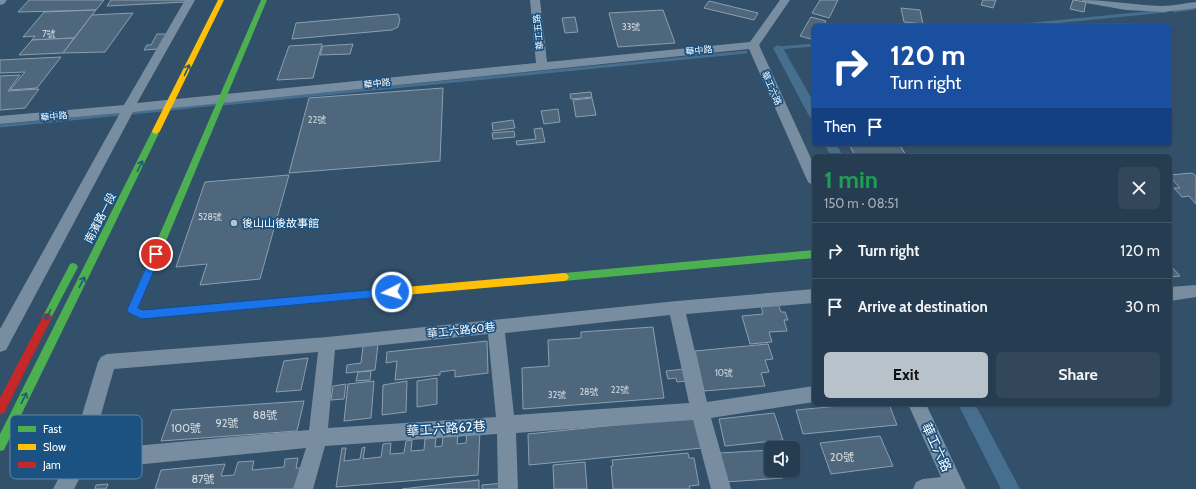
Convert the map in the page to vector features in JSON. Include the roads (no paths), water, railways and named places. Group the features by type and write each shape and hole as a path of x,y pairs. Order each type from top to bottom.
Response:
{"street":[{"path":"0,345 128,109 190,0"},
{"path":"200,21 211,0"},
{"name":"南濱路一段","path":"15,415 221,0"},
{"path":"264,0 223,100 132,310 142,315 812,254"},
{"name":"華工五路","path":"535,0 542,65"},
{"path":"753,45 785,0"},
{"path":"1086,0 1126,7 1164,9 1196,5"},
{"name":"華中路","path":"0,120 128,109 154,110 170,105 542,65 753,45"},
{"name":"華工六路","path":"753,45 812,176"},
{"path":"154,110 163,94"},
{"path":"0,409 76,261"},
{"path":"1172,294 1196,290"},
{"name":"華工六路60巷","path":"91,415 107,362 327,344 677,308 812,296"},
{"path":"677,308 700,411 721,489"},
{"path":"496,326 506,424 508,489"},
{"path":"304,489 318,438 327,344"},
{"name":"華工六路62巷","path":"142,455 318,438 700,411 812,394"},
{"name":"華工六路","path":"918,406 955,487"},
{"name":"南濱路一段","path":"0,446 10,426"},
{"path":"63,489 68,479"},
{"path":"923,489 955,487"}],"waterway":[{"path":"1174,11 1196,8"},
{"path":"1033,24 1166,11"},
{"path":"778,48 812,45"},
{"path":"778,48 812,110"},
{"path":"223,104 746,52"},
{"path":"171,109 216,104"},
{"path":"0,126 163,110"},
{"path":"831,146 836,154"},
{"path":"967,406 1011,489"}],"place":[{"name":"後山山後故事館","path":"234,223"}]}
